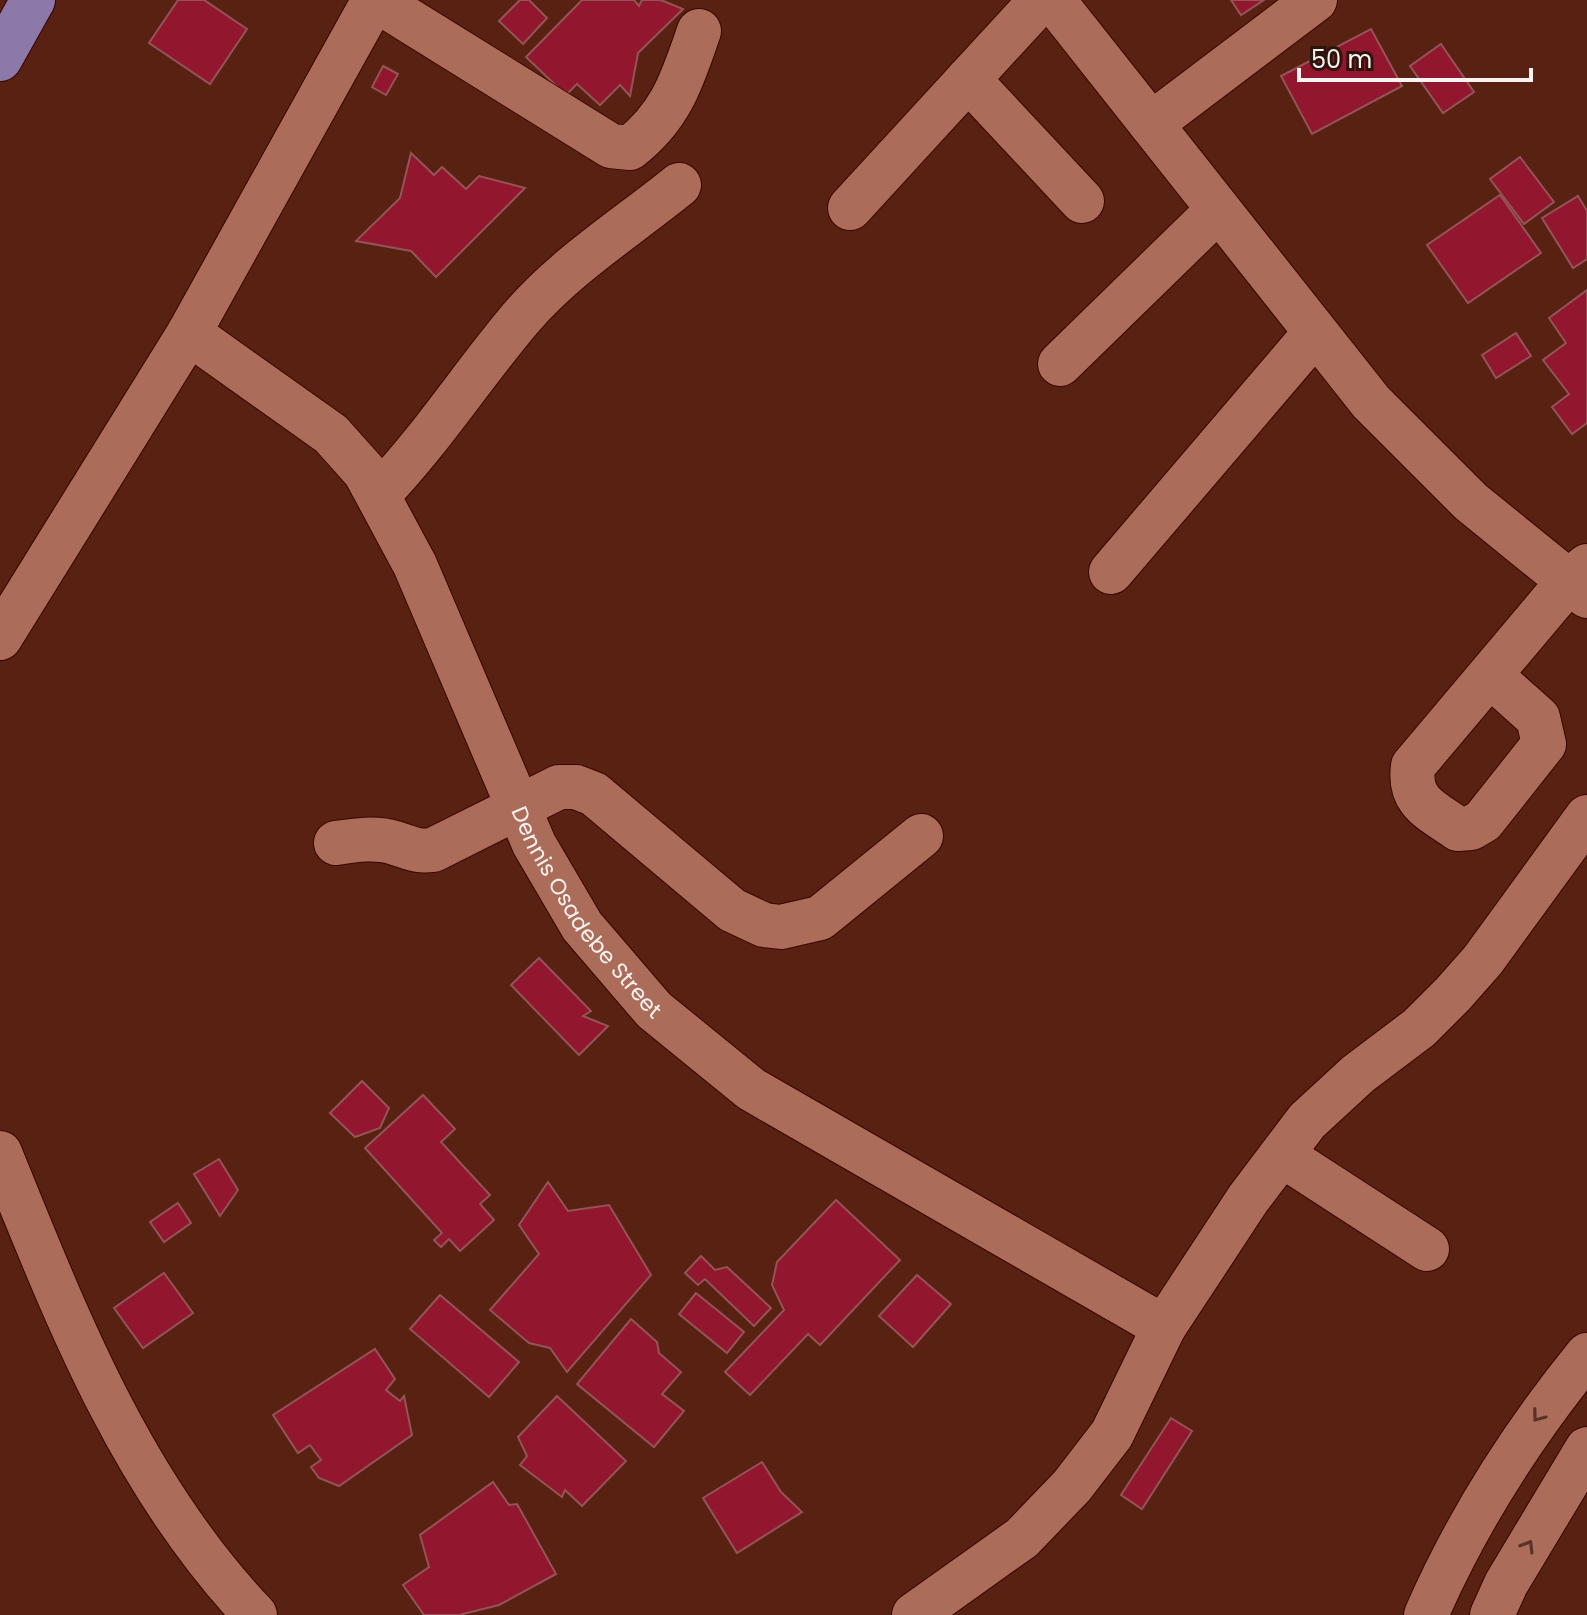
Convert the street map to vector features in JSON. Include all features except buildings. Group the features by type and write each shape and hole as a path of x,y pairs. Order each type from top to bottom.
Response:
{"main road":[{"path":"0,59 33,0"}],"street":[{"path":"0,638 189,333 375,0 611,146 630,148 650,132 676,98 699,31"},
{"path":"850,208 1041,0"},
{"path":"1053,0 1371,402 1471,502 1581,581 1490,675"},
{"path":"1151,124 1315,0"},
{"path":"968,79 1082,201"},
{"path":"378,495 417,454 520,318 547,291 679,185"},
{"path":"1060,364 1218,210"},
{"name":"Dennis Osadebe Street","path":"189,333 331,434 365,472 415,565 534,844 582,926 654,1010 739,1079 1164,1327"},
{"path":"1111,572 1315,333"},
{"path":"336,843 363,838 394,842 415,853 433,850 559,787 576,787 594,794 732,910 764,925 781,927 820,918 921,836"},
{"path":"914,1615 1022,1538 1072,1486 1112,1434 1164,1327 1307,1121 1358,1074 1419,1028 1453,994 1483,960 1587,817"},
{"path":"0,1153 67,1317 130,1448 216,1573 255,1615"},
{"path":"1282,1155 1427,1249"},
{"path":"1426,1615 1451,1557 1533,1421 1587,1355"},
{"path":"1492,1615 1506,1584 1587,1449"}]}
